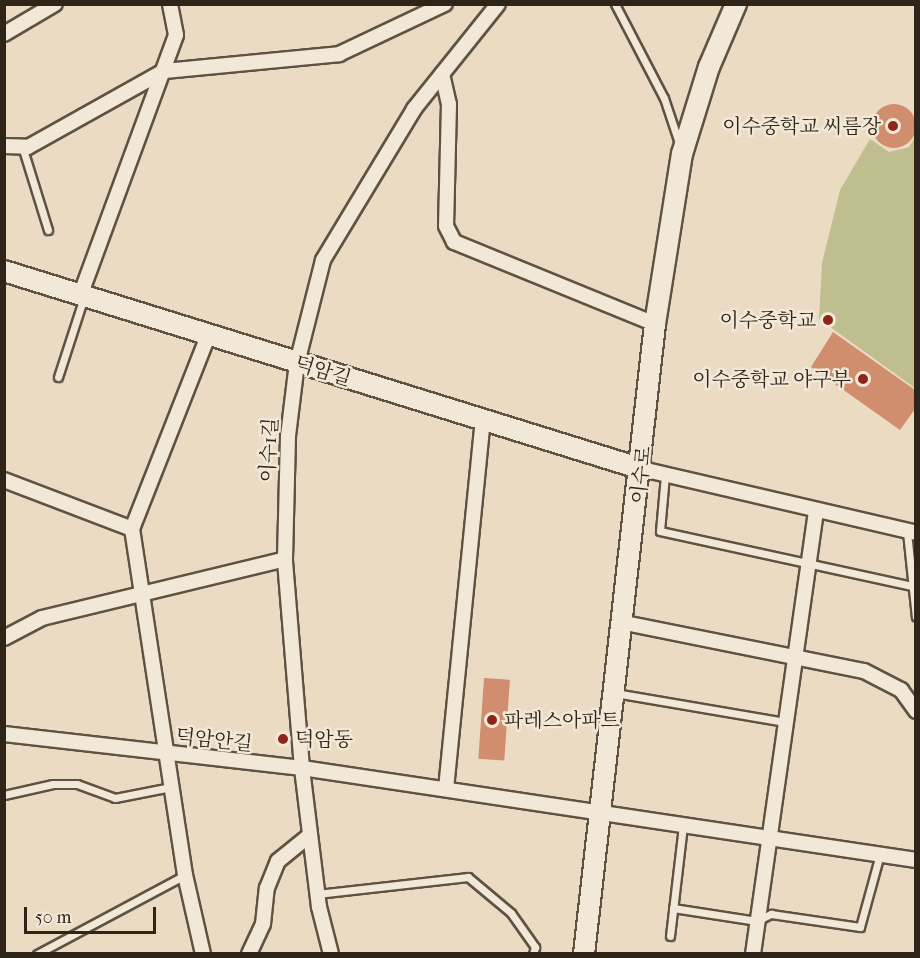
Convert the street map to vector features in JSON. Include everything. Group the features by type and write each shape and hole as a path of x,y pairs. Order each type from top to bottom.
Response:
{"main road":[{"name":"이수로","path":"584,954 597,812 625,623 656,324 682,154 709,67 736,4"},
{"name":"덕암길","path":"4,271 642,469"}],"street":[{"path":"4,34 55,4"},
{"path":"82,297 176,35 170,4"},
{"path":"4,146 22,146 62,130 164,71 339,54 445,4"},
{"name":"이수1길","path":"331,954 317,894 302,768 285,559 288,436 297,363 323,260 369,178 442,74 498,4"},
{"path":"442,74 449,104 446,226 454,242 656,324"},
{"path":"203,954 185,875 132,529 208,336"},
{"path":"446,789 483,420"},
{"path":"642,469 816,514 912,530"},
{"path":"4,480 132,529"},
{"path":"753,954 766,838 816,514"},
{"path":"4,638 42,618 140,592 285,559"},
{"path":"625,623 793,654 887,680 915,711"},
{"name":"덕암안길","path":"4,734 302,768 915,860"},
{"path":"249,954 263,924 267,888 279,861 310,835"}],"lane":[{"path":"615,4 664,98 682,154"},
{"path":"22,146 48,230"},
{"path":"58,377 82,297"},
{"path":"665,474 660,531 912,586"},
{"path":"912,530 912,586 915,616"},
{"path":"615,693 784,722"},
{"path":"4,795 53,784 77,784 116,798 171,787"},
{"path":"670,936 683,825"},
{"path":"673,908 757,921 771,914 860,927 880,854"},
{"path":"37,954 185,875"},
{"path":"317,894 468,877 511,913 535,946 533,954"}],"shaded area":[{"path":"915,138 916,388 819,319 822,263 840,190 870,139 889,152 909,147"}],"building":[{"name":"이수중학교 씨름장","path":"894,104 903,105 910,110 915,117 915,135 910,142 903,147 894,148 885,147 878,142 873,135 872,126 873,117 878,110 885,105"},
{"name":"이수중학교 야구부","path":"833,332 915,390 915,409 900,430 811,367"},
{"name":"파레스아파트","path":"484,678 510,680 504,761 478,759"}],"place":[{"name":"이수중학교 씨름장","path":"893,126"},
{"name":"이수중학교","path":"828,320"},
{"name":"이수중학교 야구부","path":"863,379"},
{"name":"파레스아파트","path":"492,720"},
{"name":"덕암동","path":"283,739"}]}
